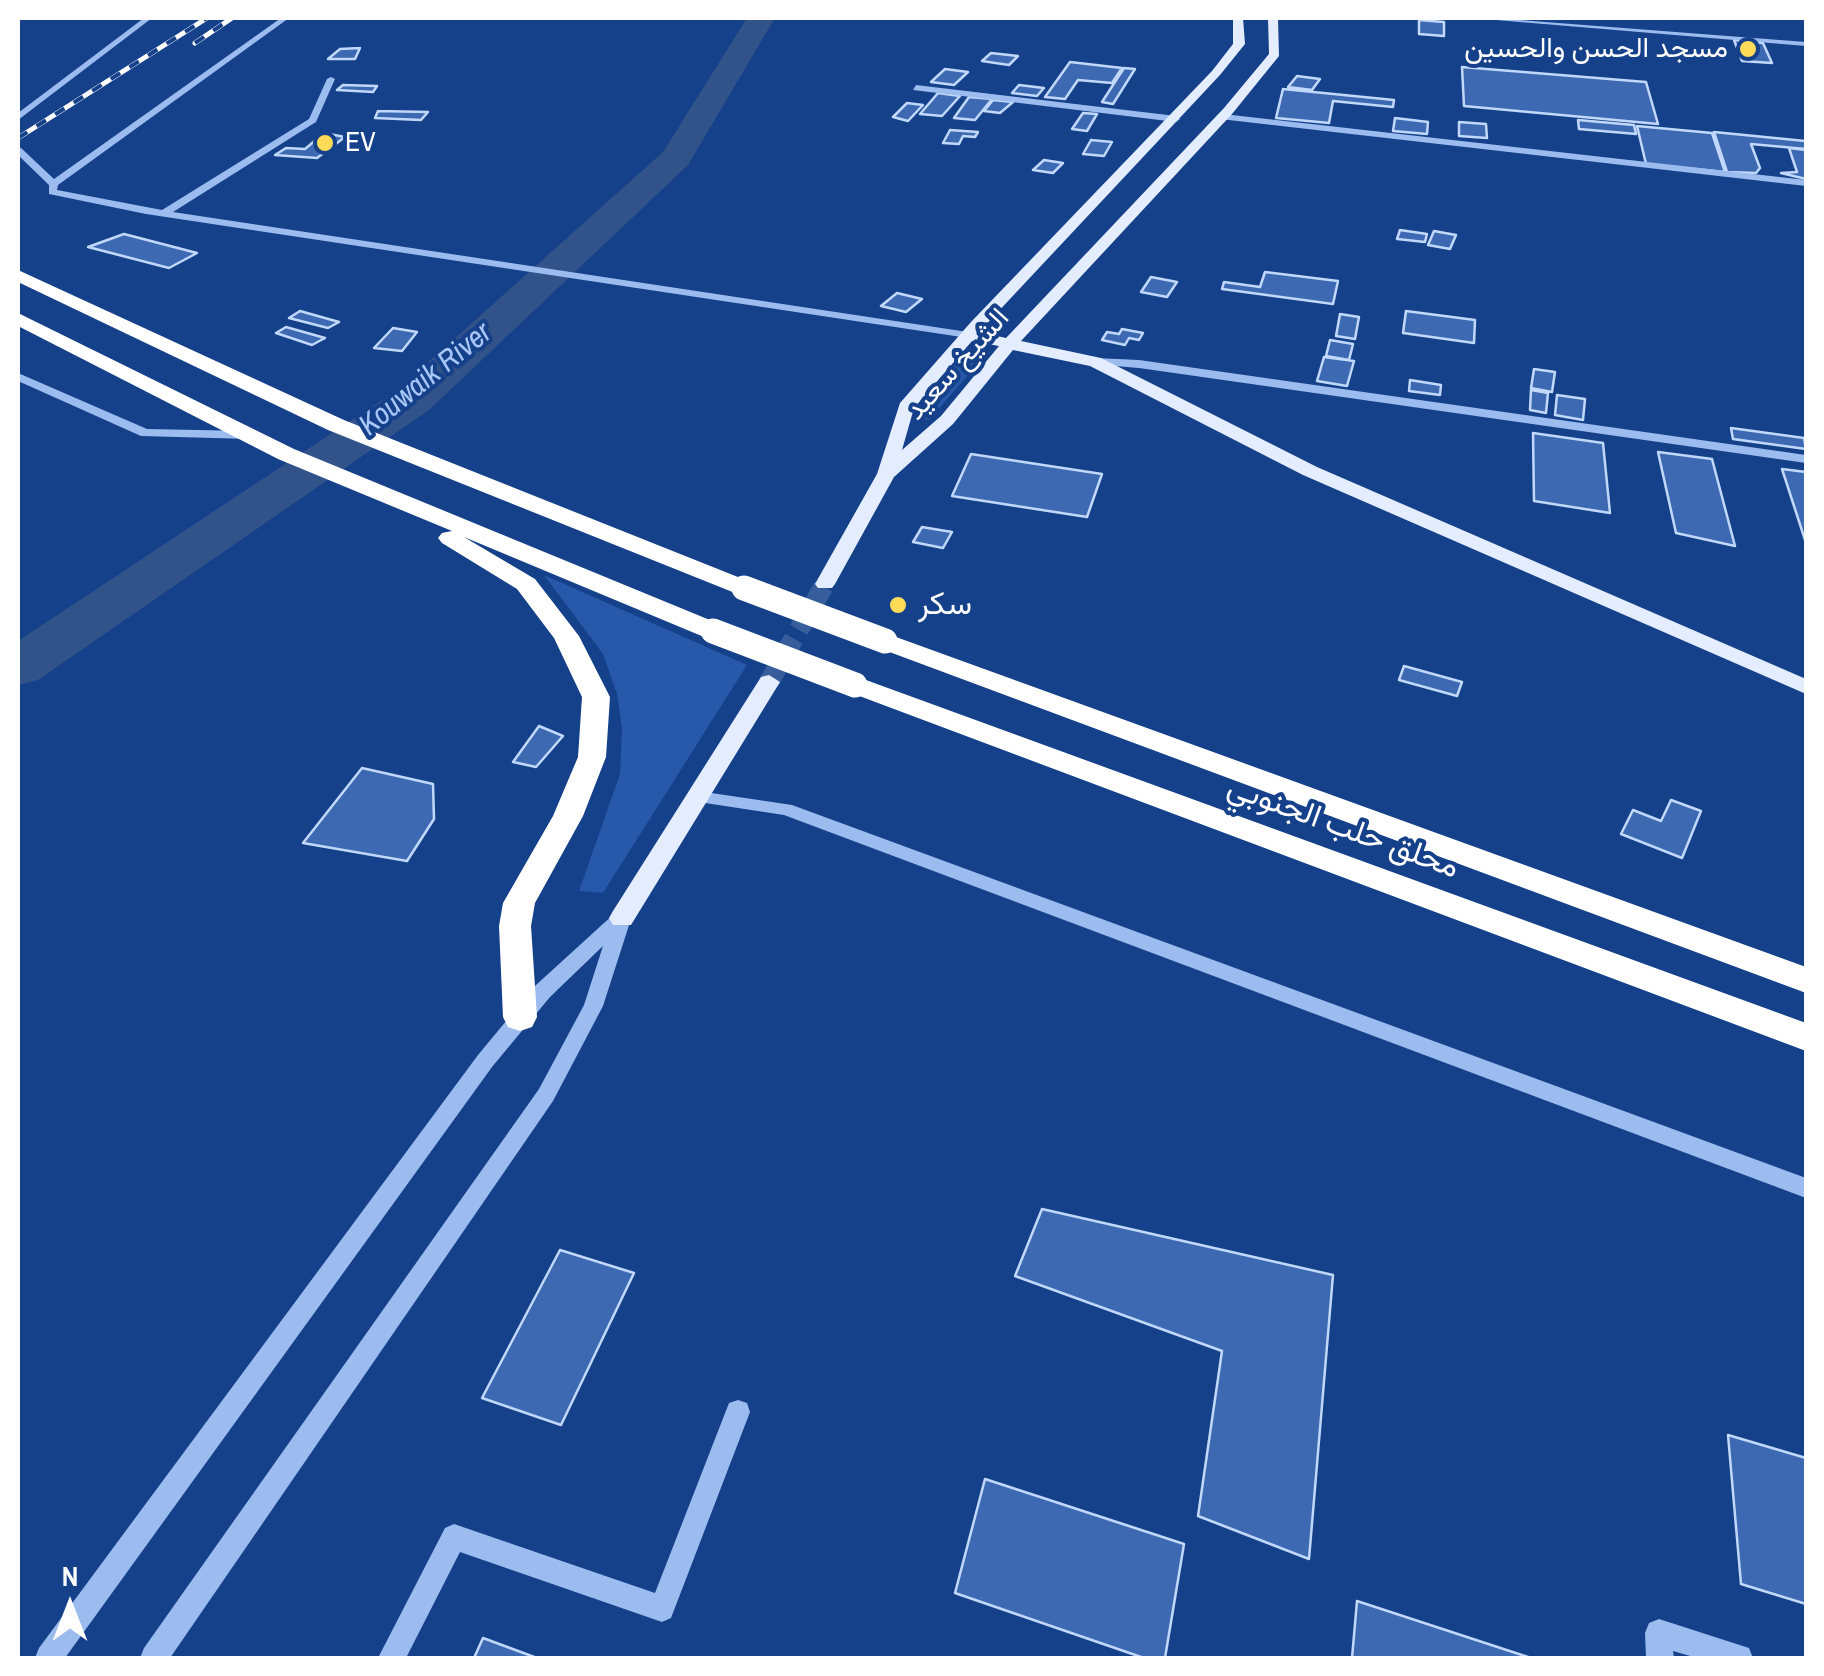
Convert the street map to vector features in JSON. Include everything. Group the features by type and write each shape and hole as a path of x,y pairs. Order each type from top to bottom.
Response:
{"highway":[{"name":"محلق حلب الجنوبي","path":"18,275 336,425 744,588 1806,980"},
{"path":"18,320 286,454 366,487 526,584 566,636 596,697 592,758 568,816 518,902 515,926 520,1018"},
{"name":"محلق حلب الجنوبي","path":"366,487 713,631 1806,1037"}],"main road":[{"name":"الشيخ سعيد","path":"886,474 906,407 968,336 1176,119 1239,44 1238,18"},
{"name":"الشيخ سعيد","path":"886,474 947,420 1011,342 1223,116 1275,54 1272,18"},
{"path":"968,336 1095,362 1310,471 1806,686"},
{"path":"824,584 886,474"},
{"path":"622,918 770,682"}],"street":[{"path":"18,117 148,18"},
{"path":"286,18 54,184 52,192 163,214 968,336"},
{"path":"1496,18 1806,44"},
{"path":"1716,18 1721,35"},
{"path":"163,214 313,120 331,80"},
{"path":"916,88 1176,119"},
{"path":"1223,116 1806,184"},
{"path":"18,150 54,184"},
{"path":"1095,362 1139,364 1806,459"},
{"path":"18,377 145,433 249,435"},
{"path":"698,798 786,809 1806,1188"},
{"path":"49,1658 520,1018 567,967 622,918"},
{"path":"154,1658 546,1095 594,1006 622,918"},
{"path":"392,1658 454,1537 662,1610 738,1412"},
{"path":"1660,1658 1659,1632 1739,1658"}],"shaded area":[{"path":"967,351 988,352 929,420 915,418 926,398"},
{"path":"544,575 747,665 603,893 579,891 620,774 622,728 617,694 603,654"}],"building":[{"path":"1419,20 1444,22 1444,36 1419,34"},
{"path":"1734,40 1763,43 1772,63 1742,61"},
{"path":"360,48 355,59 328,59 340,49"},
{"path":"991,53 1018,56 1009,65 982,61"},
{"path":"1070,62 1122,68 1112,83 1078,80 1065,99 1045,97"},
{"path":"1462,67 1646,82 1658,124 1464,106"},
{"path":"1124,68 1135,69 1113,104 1102,102"},
{"path":"945,69 968,72 954,85 931,82"},
{"path":"1297,76 1320,79 1312,90 1288,87"},
{"name":"EV","path":"343,85 377,86 373,92 337,90"},
{"path":"1019,85 1044,88 1037,96 1012,93"},
{"path":"1283,89 1394,100 1393,107 1333,101 1329,123 1276,118"},
{"path":"938,93 960,96 942,116 920,114"},
{"path":"969,97 992,99 975,120 954,118"},
{"path":"993,100 1013,102 1000,113 984,111"},
{"path":"907,103 923,105 908,121 893,117"},
{"name":"EV","path":"378,111 428,112 421,120 375,118"},
{"path":"1083,113 1097,114 1087,131 1072,129"},
{"path":"1395,118 1428,122 1427,134 1393,131"},
{"path":"1578,120 1634,125 1636,134 1579,129"},
{"path":"1459,122 1486,124 1487,138 1459,136"},
{"path":"1637,126 1712,133 1725,172 1646,164"},
{"path":"950,130 978,132 975,137 963,136 959,144 943,143"},
{"path":"1714,132 1805,141 1806,149 1751,144 1760,168 1756,173 1727,172"},
{"name":"EV","path":"324,133 345,137 317,158 275,155 286,148 305,149"},
{"path":"1091,140 1112,142 1104,156 1083,154"},
{"path":"1789,148 1806,150 1806,179 1781,173 1797,172"},
{"path":"1044,160 1063,163 1053,173 1033,170"},
{"path":"1400,230 1427,234 1425,242 1397,239"},
{"path":"1434,231 1456,235 1450,249 1428,245"},
{"path":"124,234 197,253 169,268 88,247"},
{"path":"1265,272 1338,281 1333,304 1222,289 1224,282 1260,287"},
{"path":"1151,277 1177,282 1167,297 1141,292"},
{"path":"897,293 922,299 906,312 881,306"},
{"path":"300,311 339,322 328,328 289,318"},
{"path":"1406,311 1475,320 1474,343 1403,333"},
{"path":"1340,314 1359,317 1355,339 1336,336"},
{"path":"286,327 325,338 312,345 276,333"},
{"path":"393,328 417,332 402,351 374,348"},
{"path":"1122,329 1143,333 1139,340 1129,338 1125,345 1102,340 1107,332 1119,334"},
{"path":"1330,340 1353,344 1349,360 1326,356"},
{"path":"1324,357 1354,361 1347,386 1317,381"},
{"path":"1534,369 1555,372 1552,392 1531,388"},
{"path":"1410,380 1441,385 1440,395 1409,391"},
{"path":"1531,390 1548,393 1546,413 1530,410"},
{"path":"1557,395 1585,399 1583,420 1555,415"},
{"path":"1731,428 1804,438 1806,449 1733,439"},
{"path":"1533,433 1603,443 1610,513 1534,501"},
{"path":"1658,452 1712,459 1735,546 1676,533"},
{"path":"971,454 1102,474 1087,517 952,496"},
{"path":"1782,469 1806,472 1806,543"},
{"path":"922,527 952,532 943,548 913,542"},
{"path":"1404,666 1462,682 1457,696 1399,680"},
{"path":"539,726 563,736 536,767 513,762"},
{"path":"362,768 433,784 434,819 407,861 303,843"},
{"path":"1671,800 1701,811 1682,858 1621,834 1633,810 1661,821"},
{"path":"1042,1209 1333,1275 1309,1559 1198,1516 1222,1351 1015,1276"},
{"path":"560,1250 634,1273 561,1425 482,1398"},
{"path":"1728,1435 1806,1458 1806,1604 1741,1584"},
{"path":"985,1479 1184,1544 1165,1658 1144,1658 955,1593"},
{"path":"1357,1601 1531,1658 1352,1658"},
{"path":"483,1638 537,1658 474,1658"}],"waterway":[{"name":"Kouwaik River","path":"18,667 413,400 676,158 761,18"}],"tunnel":[{"path":"769,682 825,584"}],"railway":[{"path":"18,138 207,18"},
{"path":"195,43 232,18"}],"place":[{"name":"مسجد الحسن والحسين","path":"1748,49"},
{"name":"EV","path":"325,143"},
{"name":"سكر","path":"898,605"}]}
